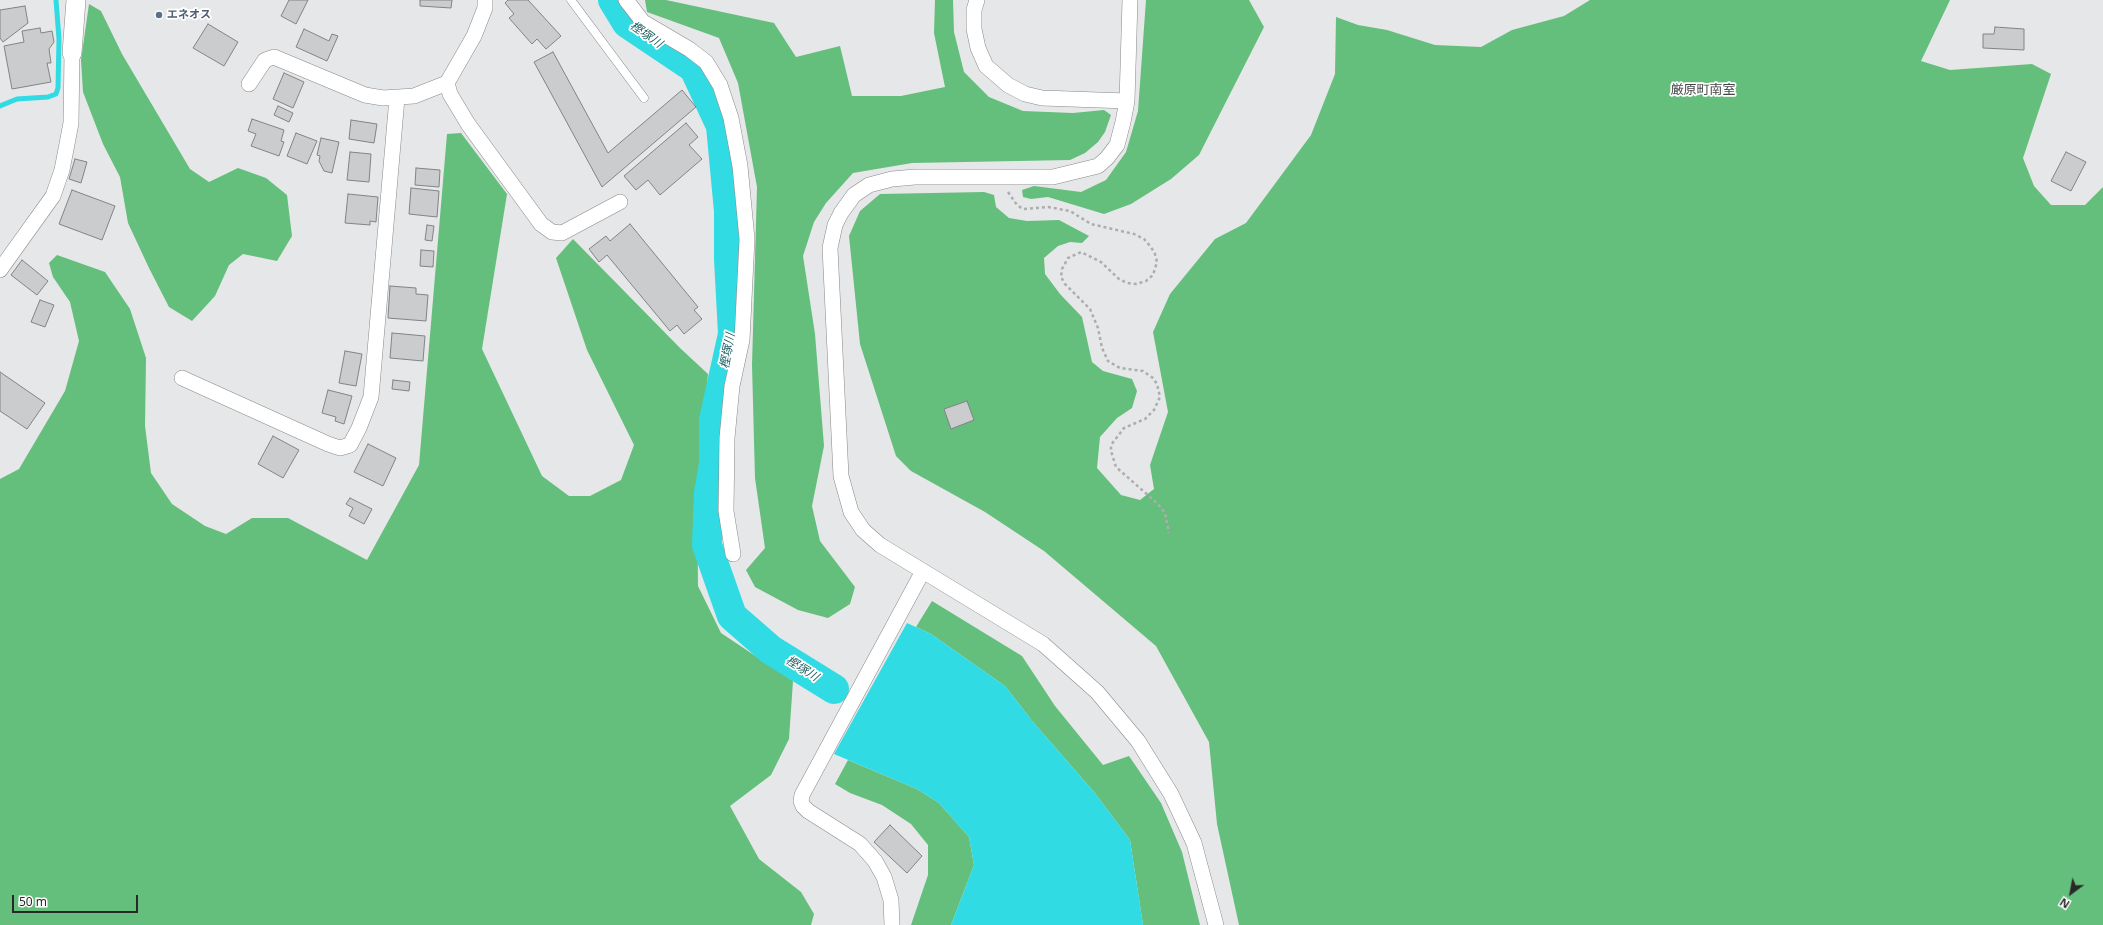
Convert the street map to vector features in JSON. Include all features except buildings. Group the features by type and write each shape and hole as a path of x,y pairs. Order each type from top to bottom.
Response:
{"street":[{"path":"0,270 53,196 62,170 71,123 72,53 76,0"},
{"path":"249,84 265,60 274,57 365,95 397,98 428,92 447,83 474,36 485,8 485,0"},
{"path":"626,0 643,22 689,49 706,62 720,85 731,118 739,159 747,239 742,340 732,386 727,438 726,511 733,554"},
{"path":"977,0 974,10 974,29 978,48 986,66 1008,85 1025,94 1042,98 1127,101"},
{"path":"1130,0 1127,101 1117,145 1107,158 1098,166 1053,176 915,177 892,179 869,185 854,196 840,213 835,225 830,248 841,476 852,512 863,530 880,545 1043,644 1097,692 1120,719 1138,741 1170,794 1194,843 1216,925"},
{"path":"447,83 450,94 468,124 546,229 552,232 562,233 620,202"},
{"path":"182,378 328,444 340,448 350,445 359,428 371,397 397,98"},
{"path":"892,925 891,900 884,877 875,861 860,844 808,811 803,806 801,800 802,795 923,572"}],"lane":[{"path":"571,0 644,98"}],"path":[{"path":"1002,177 1010,198 1017,205 1023,208 1048,207 1070,211 1091,224 1134,234 1144,239 1155,254 1156,269 1146,281 1141,283 1127,283 1118,278 1101,262 1081,252 1068,258 1062,269 1062,277 1065,284 1090,309 1098,328 1102,348 1108,361 1120,368 1143,371 1153,378 1157,384 1160,397 1154,410 1145,419 1124,428 1112,444 1111,451 1116,467 1158,504 1165,513 1169,533"}],"green space":[{"path":"645,0 666,0 774,23 796,57 840,46 852,96 901,96 945,87 934,33 935,0 953,0 954,32 964,72 989,97 1023,111 1073,113 1104,110 1111,115 1105,132 1098,142 1085,153 1070,160 912,163 853,173 826,203 814,222 803,256 815,334 824,446 812,506 820,541 855,587 850,604 828,618 798,610 755,587 746,570 765,548 755,478 752,365 757,187 738,83 719,38 647,12"},
{"path":"1146,0 1249,0 1264,27 1199,155 1171,179 1131,204 1104,214 1048,197 1031,199 1023,197 1022,190 1034,186 1081,192 1106,180 1126,152 1138,111"},
{"path":"1590,0 1950,0 1921,61 1950,70 2032,64 2051,74 2023,158 2034,186 2051,205 2085,205 2103,187 2103,925 1239,925 1217,824 1209,742 1156,646 1044,551 985,512 911,471 896,456 860,344 849,236 860,211 880,194 984,192 994,195 996,207 1009,218 1027,221 1059,220 1089,236 1082,243 1070,242 1058,246 1044,258 1045,274 1060,294 1082,317 1092,362 1103,371 1132,379 1137,391 1132,408 1117,418 1100,437 1097,468 1121,495 1140,500 1154,489 1150,465 1168,412 1153,332 1170,294 1215,239 1246,223 1311,135 1335,74 1336,17 1358,25 1387,30 1435,45 1481,47 1512,30 1564,16"},
{"path":"89,4 101,11 122,54 190,169 209,182 238,168 266,178 287,195 292,236 277,261 243,254 229,265 215,296 192,321 169,307 149,268 128,223 120,177 103,144 83,92 81,60"},
{"path":"461,133 507,194 482,349 542,476 569,496 590,496 621,480 634,445 587,350 556,258 573,239 680,348 708,374 697,484 698,586 721,633 793,681 789,739 771,775 730,806 759,859 801,892 814,914 811,925 0,925 0,479 19,469 65,391 79,341 70,302 53,277 49,263 57,255 105,272 130,309 146,358 145,426 151,473 172,504 205,526 226,534 252,518 288,518 367,560 419,465 447,134"},
{"path":"932,601 1022,656 1055,706 1103,765 1129,756 1161,803 1182,852 1200,925 1143,925 1130,840 1094,792 1033,722 1005,686 931,634 916,627"},
{"path":"848,760 917,789 939,803 969,837 974,865 951,925 911,925 928,875 928,845 911,824 882,805 850,793 835,784"}],"water":[{"path":"907,623 931,634 1005,686 1033,722 1094,792 1130,840 1143,925 951,925 974,865 969,837 939,803 917,789 834,754"}],"waterway":[{"path":"0,106 17,99 48,97 56,94 58,88 59,39 56,0"},
{"name":"樫塚川","path":"613,0 627,23 694,68 721,126 729,211 729,259 733,334 714,420 714,465 709,493 707,545 732,616 771,650 834,689"}],"place":[{"name":"エネオス","path":"159,15"}],"district":[{"name":"厳原町南室","path":"1703,90"}]}
